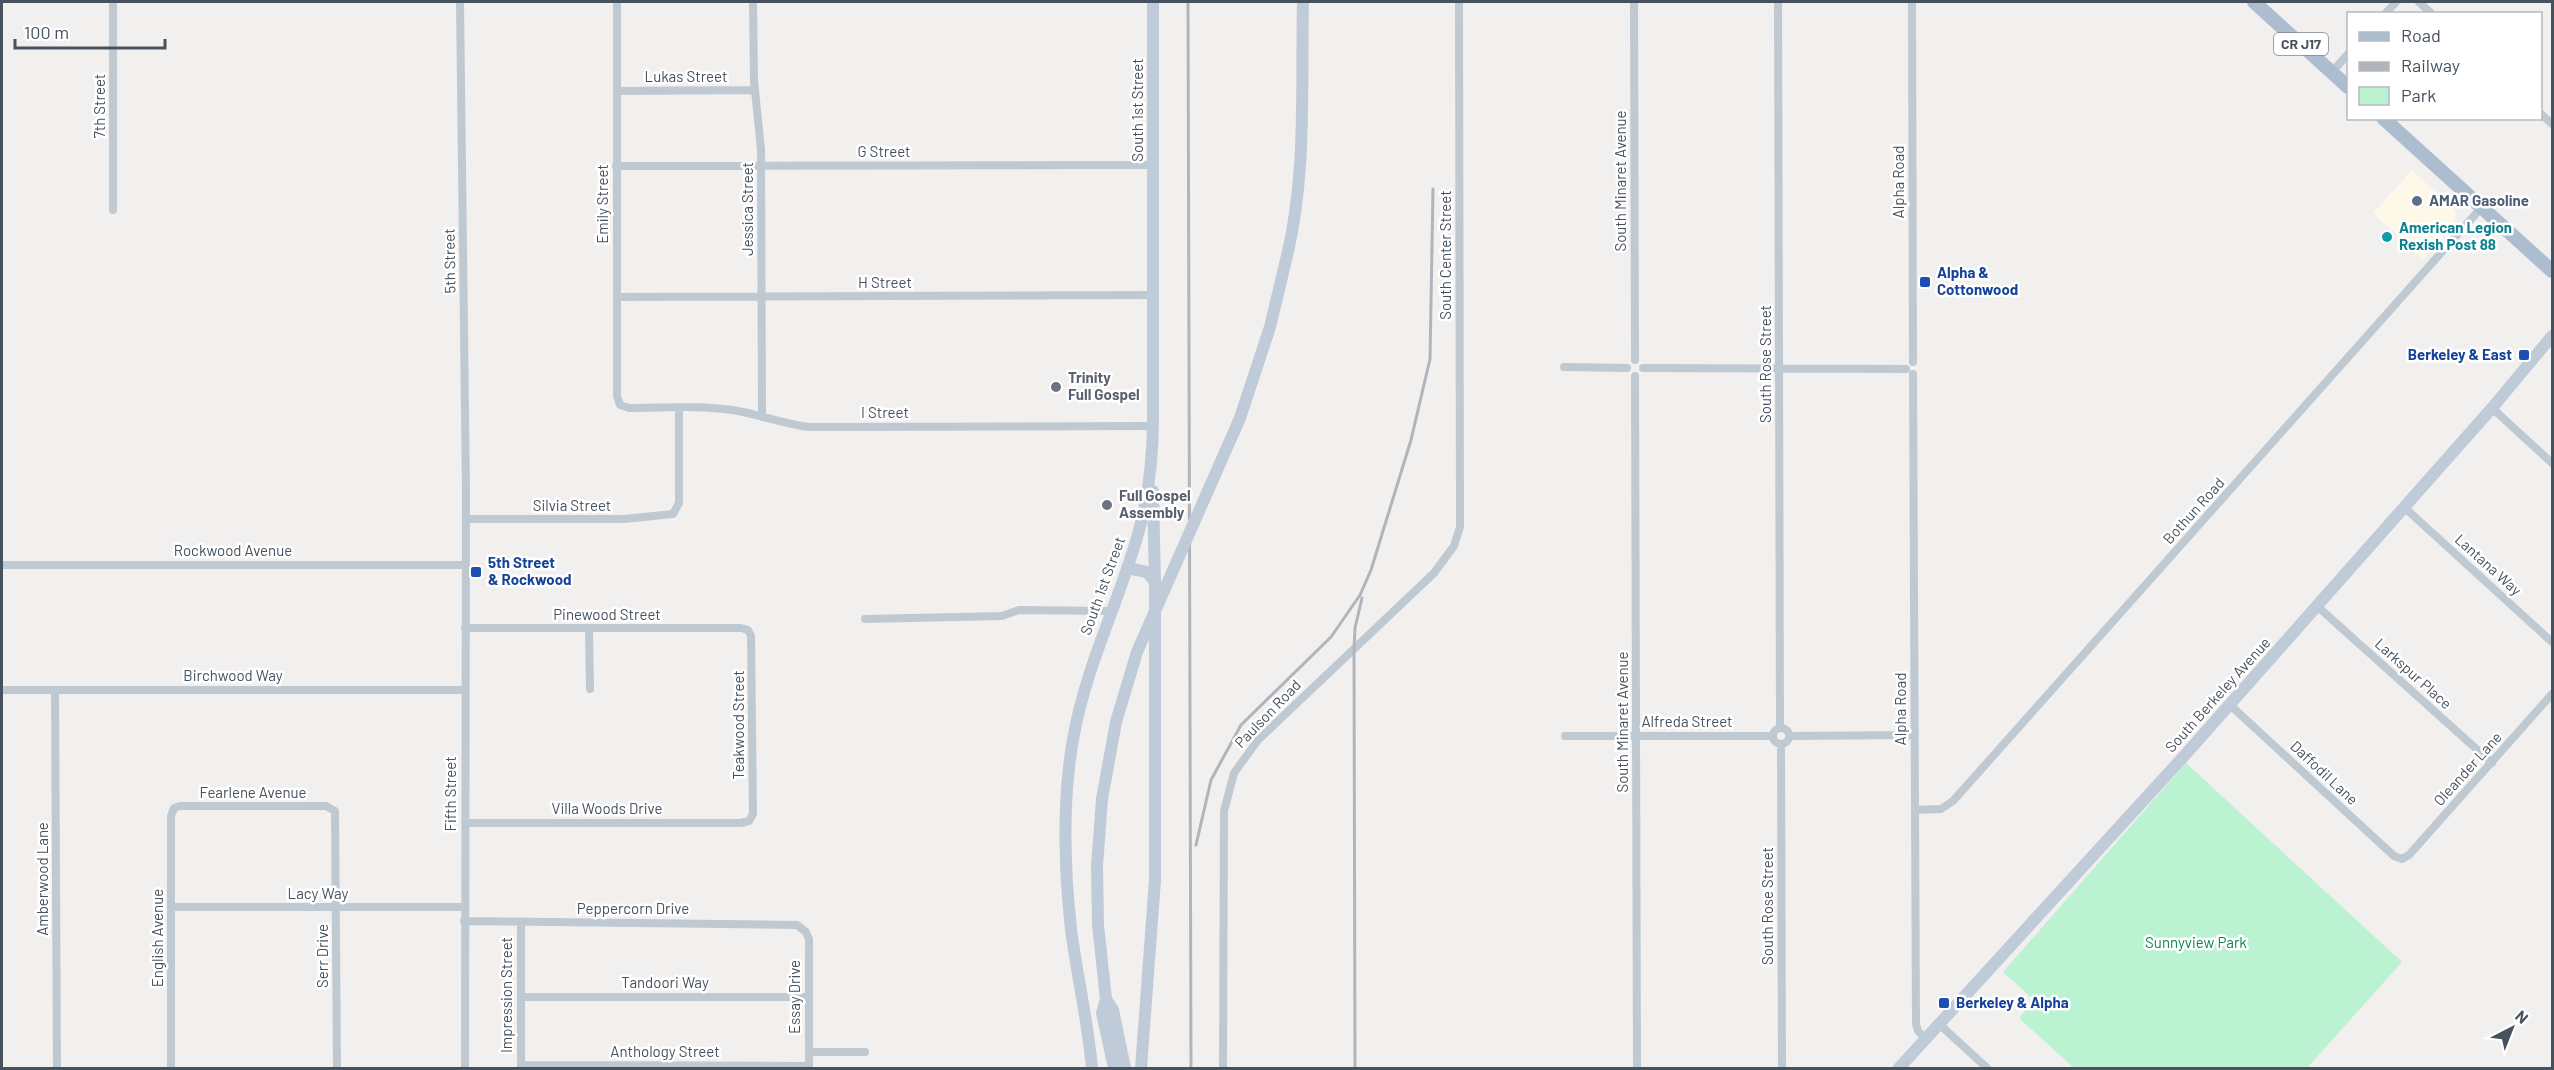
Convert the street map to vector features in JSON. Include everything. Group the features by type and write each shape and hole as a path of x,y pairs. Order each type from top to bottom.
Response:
{"main road":[{"name":"CR J17","path":"2254,2 2347,85"},
{"path":"2385,120 2553,271"}],"street":[{"name":"7th Street","path":"113,2 113,210"},
{"name":"5th Street","path":"460,2 466,519"},
{"name":"Emily Street","path":"617,2 617,396 621,405"},
{"name":"Jessica Street","path":"753,2 755,90 762,166 762,417"},
{"name":"South 1st Street","path":"1092,1068 1071,928 1066,810 1070,758 1081,702 1142,520 1152,459 1154,2"},
{"path":"1114,1068 1102,1013 1106,999 1097,896 1102,799 1116,722 1137,652 1240,418 1270,327 1286,260 1295,208 1301,148 1303,2"},
{"name":"South Center Street","path":"1459,2 1461,508"},
{"name":"South Minaret Avenue","path":"1634,2 1635,360"},
{"name":"South Rose Street","path":"1778,2 1780,727"},
{"name":"Alpha Road","path":"1912,2 1911,368 1916,1024 1918,1031 1926,1039"},
{"path":"2332,72 2347,56"},
{"name":"Lukas Street","path":"617,91 755,90"},
{"name":"G Street","path":"616,166 1153,165"},
{"name":"Bothun Road","path":"1915,810 1941,809 1951,803 2481,208"},
{"name":"H Street","path":"617,297 1154,295"},
{"name":"South Berkeley Avenue","path":"1899,1068 2230,705 2405,508 2553,336"},
{"path":"1627,368 1630,362 1635,360 1641,363 1643,368"},
{"path":"1564,368 1627,368"},
{"path":"1627,368 1635,376 1643,368"},
{"path":"1643,368 1911,368"},
{"name":"South Minaret Avenue","path":"1635,376 1637,1068"},
{"name":"I Street","path":"621,405 629,408 721,408 782,424 809,427 1153,426"},
{"name":"Silvia Street","path":"466,519 624,519 669,515 676,511 679,503 679,408"},
{"path":"2492,408 2553,463"},
{"path":"1141,1068 1155,880 1155,582 1152,459"},
{"name":"Paulson Road","path":"1223,1068 1224,812 1234,773 1258,740 1442,564 1457,537 1461,508"},
{"name":"Lantana Way","path":"2405,508 2553,642"},
{"name":"Fifth Street","path":"465,1068 466,519"},
{"name":"Rockwood Avenue","path":"2,565 465,565"},
{"path":"1127,568 1147,572 1155,582"},
{"name":"Larkspur Place","path":"2317,606 2492,763"},
{"path":"866,619 1002,616 1019,610 1110,611"},
{"name":"Pinewood Street","path":"465,628 741,628 748,630"},
{"path":"590,628 590,689"},
{"name":"Teakwood Street","path":"748,630 752,636 753,814 749,821"},
{"name":"Birchwood Way","path":"2,690 465,690"},
{"name":"Amberwood Lane","path":"55,690 57,1068"},
{"name":"Oleander Lane","path":"2402,859 2409,855 2553,694"},
{"name":"Daffodil Lane","path":"2230,705 2394,856 2402,859"},
{"path":"1780,727 1788,731 1789,736 1787,741 1780,744 1774,741 1772,736 1774,731 1780,727"},
{"path":"1789,736 1915,735"},
{"name":"Alfreda Street","path":"1564,736 1772,736"},
{"name":"South Rose Street","path":"1780,744 1782,1068"},
{"name":"Fearlene Avenue","path":"174,808 326,806 333,809"},
{"name":"English Avenue","path":"171,1068 171,816 174,808"},
{"name":"Serr Drive","path":"333,809 336,815 337,1068"},
{"name":"Villa Woods Drive","path":"465,823 730,823 749,821"},
{"name":"Lacy Way","path":"171,907 464,907"},
{"name":"Peppercorn Drive","path":"464,921 792,924 802,927"},
{"name":"Impression Street","path":"520,922 521,1067"},
{"name":"Essay Drive","path":"802,927 808,939 809,1067"},
{"name":"Tandoori Way","path":"521,997 809,997"},
{"path":"1106,999 1113,1010 1125,1068"},
{"path":"1939,1024 1987,1068"},
{"path":"809,1052 865,1052"},
{"name":"Anthology Street","path":"521,1067 809,1067"}],"shaded area":[{"path":"2412,170 2457,214 2454,224 2423,259 2373,213"}],"green space":[{"name":"Sunnyview Park","path":"2186,763 2402,962 2307,1068 2074,1068 2019,1018 2034,1000 2003,972"}],"railway":[{"path":"1188,2 1191,1068"},
{"path":"1196,845 1211,780 1241,725 1331,637 1360,595 1371,570 1411,440 1430,359 1433,189"},
{"path":"1355,1068 1354,649 1355,628 1362,598"}],"place":[{"name":"AMAR Gasoline","path":"2417,201"},
{"name":"American Legion Rexish Post 88","path":"2387,237"},
{"name":"Alpha & Cottonwood","path":"1925,282"},
{"name":"Berkeley & East","path":"2524,355"},
{"name":"Trinity Full Gospel","path":"1056,387"},
{"name":"Full Gospel Assembly","path":"1107,505"},
{"name":"5th Street & Rockwood","path":"476,572"},
{"name":"Berkeley & Alpha","path":"1944,1003"}]}
